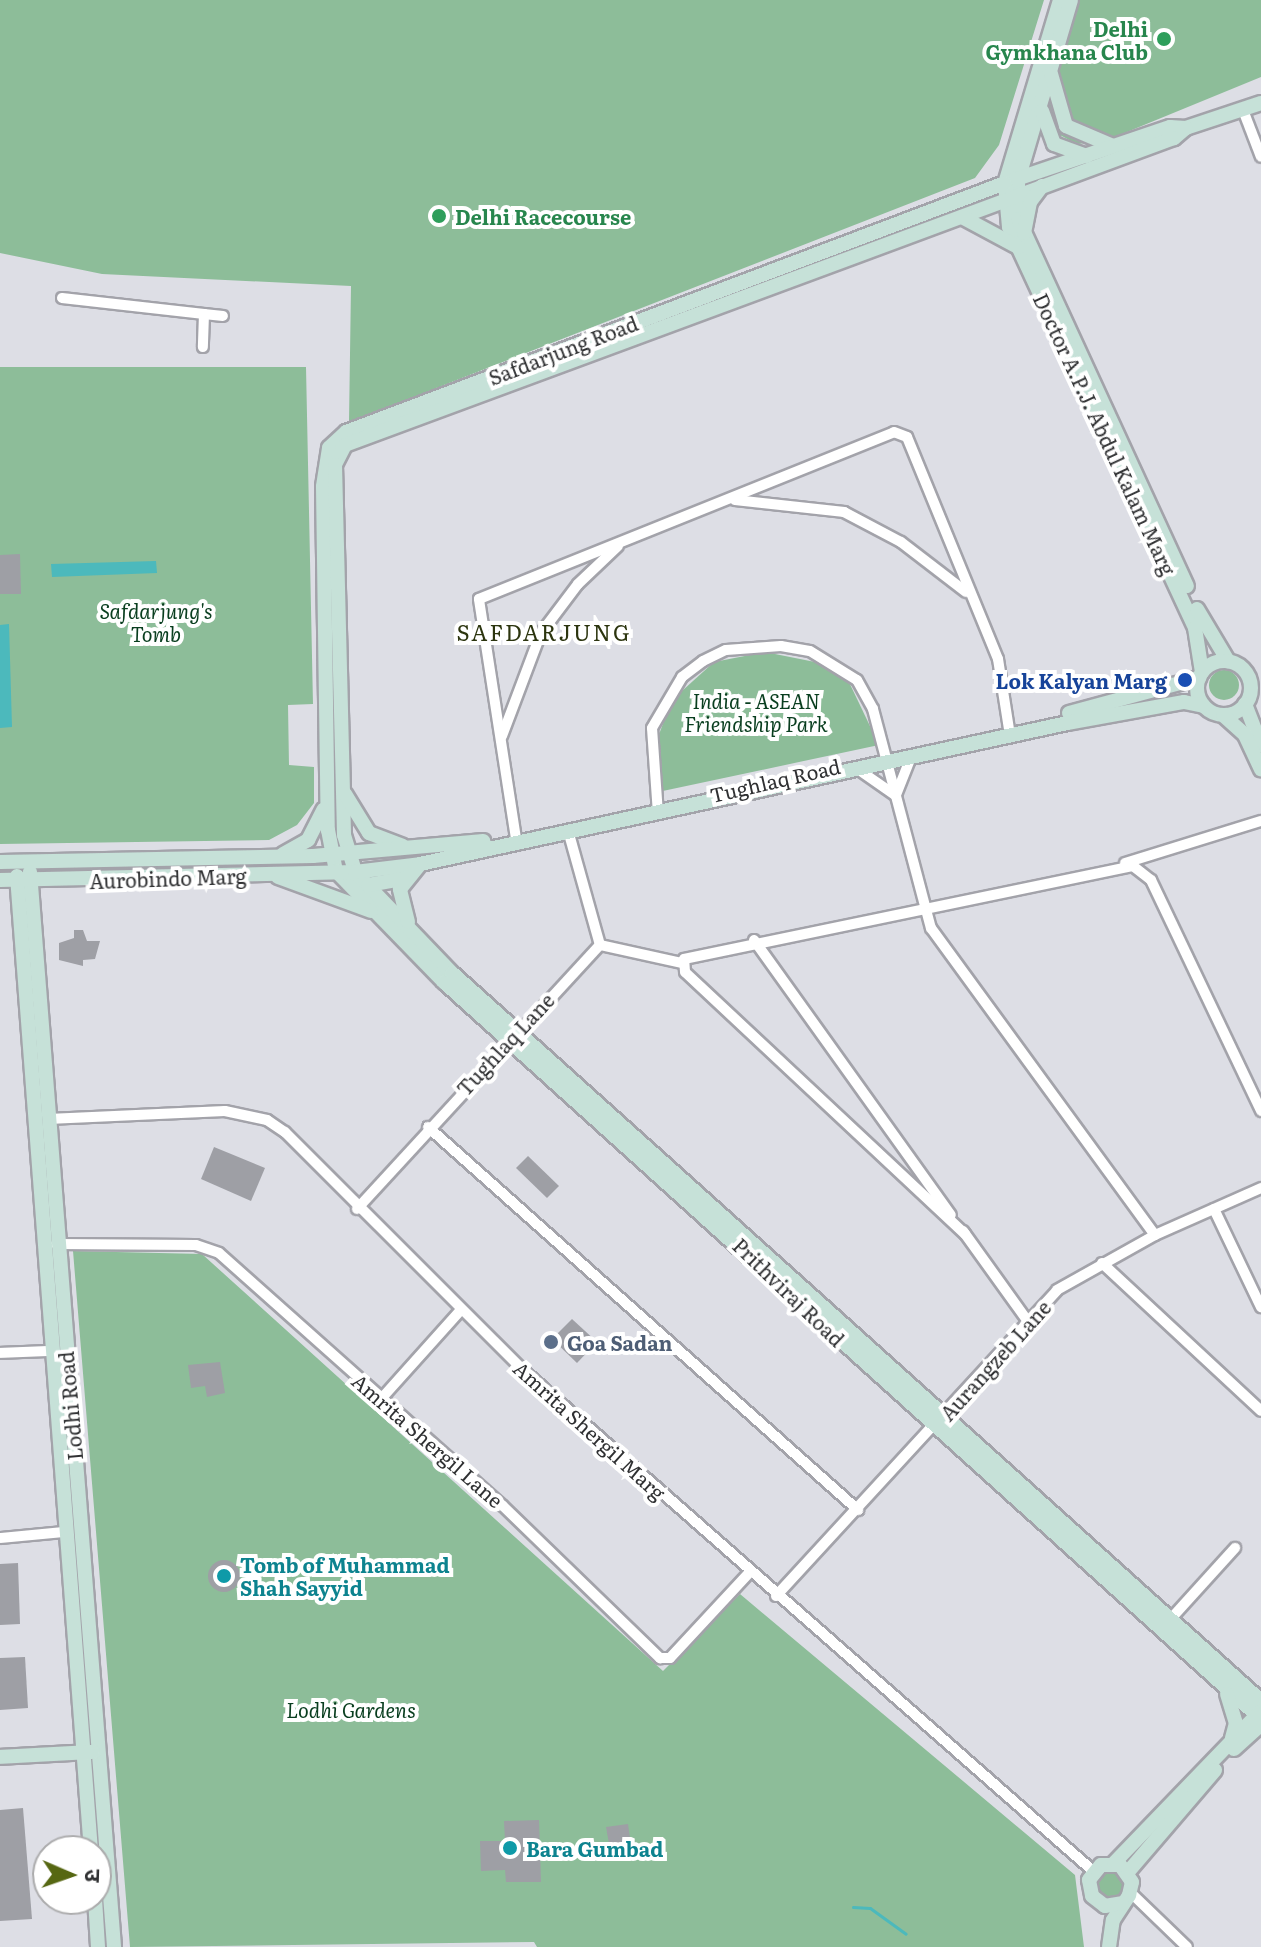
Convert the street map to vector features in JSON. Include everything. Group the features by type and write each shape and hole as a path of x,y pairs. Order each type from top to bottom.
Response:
{"main road":[{"path":"1011,189 1019,144 1060,0"},
{"path":"1011,189 1042,103 1071,0"},
{"path":"1051,74 1066,126 1087,140 1115,146"},
{"path":"1042,103 1054,144 1087,156"},
{"name":"Safdarjung Road","path":"329,855 327,798 334,707 335,465 345,445 962,217 1011,189 1087,156 1170,127 1186,128 1261,103"},
{"name":"Safdarjung Road","path":"346,854 334,707 323,465 329,448 346,432 974,195 1044,184 1174,138 1186,128"},
{"path":"974,195 1019,144"},
{"path":"962,217 1021,240 1030,202 1044,184"},
{"name":"Doctor A.P.J. Abdul Kalam Marg","path":"1011,189 1021,240 1195,628 1201,675"},
{"name":"Doctor A.P.J. Abdul Kalam Marg","path":"1032,264 1203,622 1228,661"},
{"path":"1256,743 1223,715 1204,706 1201,675 1228,661 1255,678 1252,699 1261,769"},
{"name":"Tughlaq Road","path":"516,840 569,834 657,810 859,770 887,758 911,757 1157,694 1201,675"},
{"path":"1223,715 1252,699"},
{"name":"Tughlaq Road","path":"355,872 420,856 516,840 657,810 1009,731 1159,705 1204,706"},
{"path":"343,790 369,833 420,856 399,897 413,931"},
{"path":"275,857 308,840 327,798"},
{"name":"Tughlaq Road","path":"346,854 420,856"},
{"name":"Aurobindo Marg","path":"0,862 24,864 346,854"},
{"name":"Prithviraj Road","path":"346,854 355,872 512,1034"},
{"name":"Prithviraj Road","path":"329,855 336,871 375,913 940,1421 1239,1681 1260,1714"},
{"name":"Lodhi Road","path":"24,864 49,1351 90,1835"},
{"name":"Aurobindo Marg","path":"0,880 23,882 355,872"},
{"path":"271,875 375,913"},
{"path":"368,885 407,878"},
{"name":"Lodhi Road","path":"23,882 48,1119 56,1244 101,1752 114,1947"},
{"name":"Prithviraj Road","path":"940,1421 1222,1685 1260,1714"},
{"path":"1239,1681 1261,1690"},
{"path":"1222,1685 1236,1723 1228,1745"},
{"path":"1109,1947 1126,1898 1128,1872 1134,1857 1244,1740 1260,1714"},
{"path":"1101,1947 1102,1905 1089,1890 1093,1871 1114,1863 1260,1714"},
{"path":"1244,1740 1261,1740"},
{"path":"0,1757 101,1752"},
{"path":"1114,1863 1128,1872"},
{"path":"1102,1905 1126,1898"},
{"path":"96,1915 98,1947"}],"street":[{"path":"1243,110 1261,157"},
{"path":"62,298 223,316"},
{"path":"203,347 204,314"},
{"path":"516,840 477,602 901,432 998,659 1009,731"},
{"path":"729,500 844,512 901,542 968,593"},
{"path":"501,742 541,633 578,584 623,541"},
{"path":"657,810 649,750 658,710 682,677 726,650 781,646 835,664 857,680 887,758 921,906 1155,1235"},
{"path":"896,797 911,757"},
{"path":"859,770 896,797"},
{"path":"569,834 600,945 682,963 754,940 1120,865 1261,821"},
{"path":"1120,865 1151,880 1261,1111"},
{"path":"754,940 1027,1320"},
{"name":"Tughlaq Lane","path":"357,1209 512,1034 600,945"},
{"path":"682,963 965,1234"},
{"name":"Amrita Shergil Marg","path":"48,1119 248,1113 285,1132 460,1311 749,1573 1093,1871"},
{"path":"428,1127 858,1510"},
{"name":"Aurangzeb Lane","path":"776,1596 940,1421 1027,1320 1069,1281 1155,1235 1261,1188"},
{"path":"1214,1209 1261,1307"},
{"name":"Amrita Shergil Lane","path":"56,1244 212,1248 381,1399 660,1658 670,1658 749,1573"},
{"path":"1102,1263 1261,1411"},
{"path":"381,1399 460,1311"},
{"path":"0,1353 49,1351"},
{"path":"0,1538 64,1532"},
{"path":"1168,1622 1235,1548"},
{"path":"1126,1898 1187,1947"}],"green space":[{"name":"Delhi Racecourse","path":"0,0 1044,0 999,145 975,178 349,422 351,286 102,274 0,253"},
{"name":"Delhi Gymkhana Club","path":"1078,0 1261,0 1261,77 1105,141 1077,144 1056,133 1047,107"},
{"name":"Safdarjung's Tomb","path":"0,367 306,367 313,704 288,705 289,765 314,767 314,803 297,825 269,840 0,844"},
{"name":"India - ASEAN Friendship Park","path":"765,652 825,664 848,680 879,745 658,792 653,750 672,700 714,662"},
{"path":"1224,670 1235,674 1239,685 1235,696 1224,700 1213,696 1209,685 1213,674"},
{"name":"Lodhi Gardens","path":"73,1251 202,1254 663,1671 740,1594 1075,1875 1084,1947 537,1947 534,1942 130,1947"},
{"path":"1113,1868 1124,1876 1126,1889 1118,1900 1099,1899 1095,1875"}],"water":[{"path":"156,561 157,573 52,577 51,564"},
{"path":"9,624 12,727 0,728 0,625"}],"building":[{"path":"20,554 21,594 0,594 0,555"},
{"path":"74,930 83,930 87,941 100,941 95,959 83,960 83,966 59,960 59,943 74,938"},
{"path":"214,1147 265,1168 251,1201 201,1179"},
{"path":"528,1156 559,1186 547,1198 516,1168"},
{"name":"Goa Sadan","path":"572,1319 597,1342 577,1363 552,1339"},
{"path":"220,1362 225,1393 207,1397 205,1386 191,1388 188,1365"},
{"name":"Tomb of Muhammad Shah Sayyid","path":"224,1560 235,1565 240,1576 235,1587 224,1592 213,1587 208,1576 213,1565"},
{"path":"18,1563 20,1624 0,1625 0,1564"},
{"path":"25,1657 28,1708 0,1710 0,1658"},
{"path":"23,1808 32,1919 0,1921 0,1810"},
{"name":"Bara Gumbad","path":"539,1820 541,1882 506,1882 505,1870 481,1871 480,1841 505,1841 504,1821"},
{"path":"628,1824 631,1845 610,1849 606,1827"}],"waterway":[{"path":"853,1907 870,1908 906,1934"}],"place":[{"name":"Delhi Gymkhana Club","path":"1164,39"},
{"name":"Delhi Racecourse","path":"439,216"},
{"name":"Lok Kalyan Marg","path":"1185,680"},
{"name":"Goa Sadan","path":"551,1342"},
{"name":"Tomb of Muhammad Shah Sayyid","path":"224,1576"},
{"name":"Bara Gumbad","path":"510,1848"}],"district":[{"name":"SAFDARJUNG","path":"544,632"}]}
